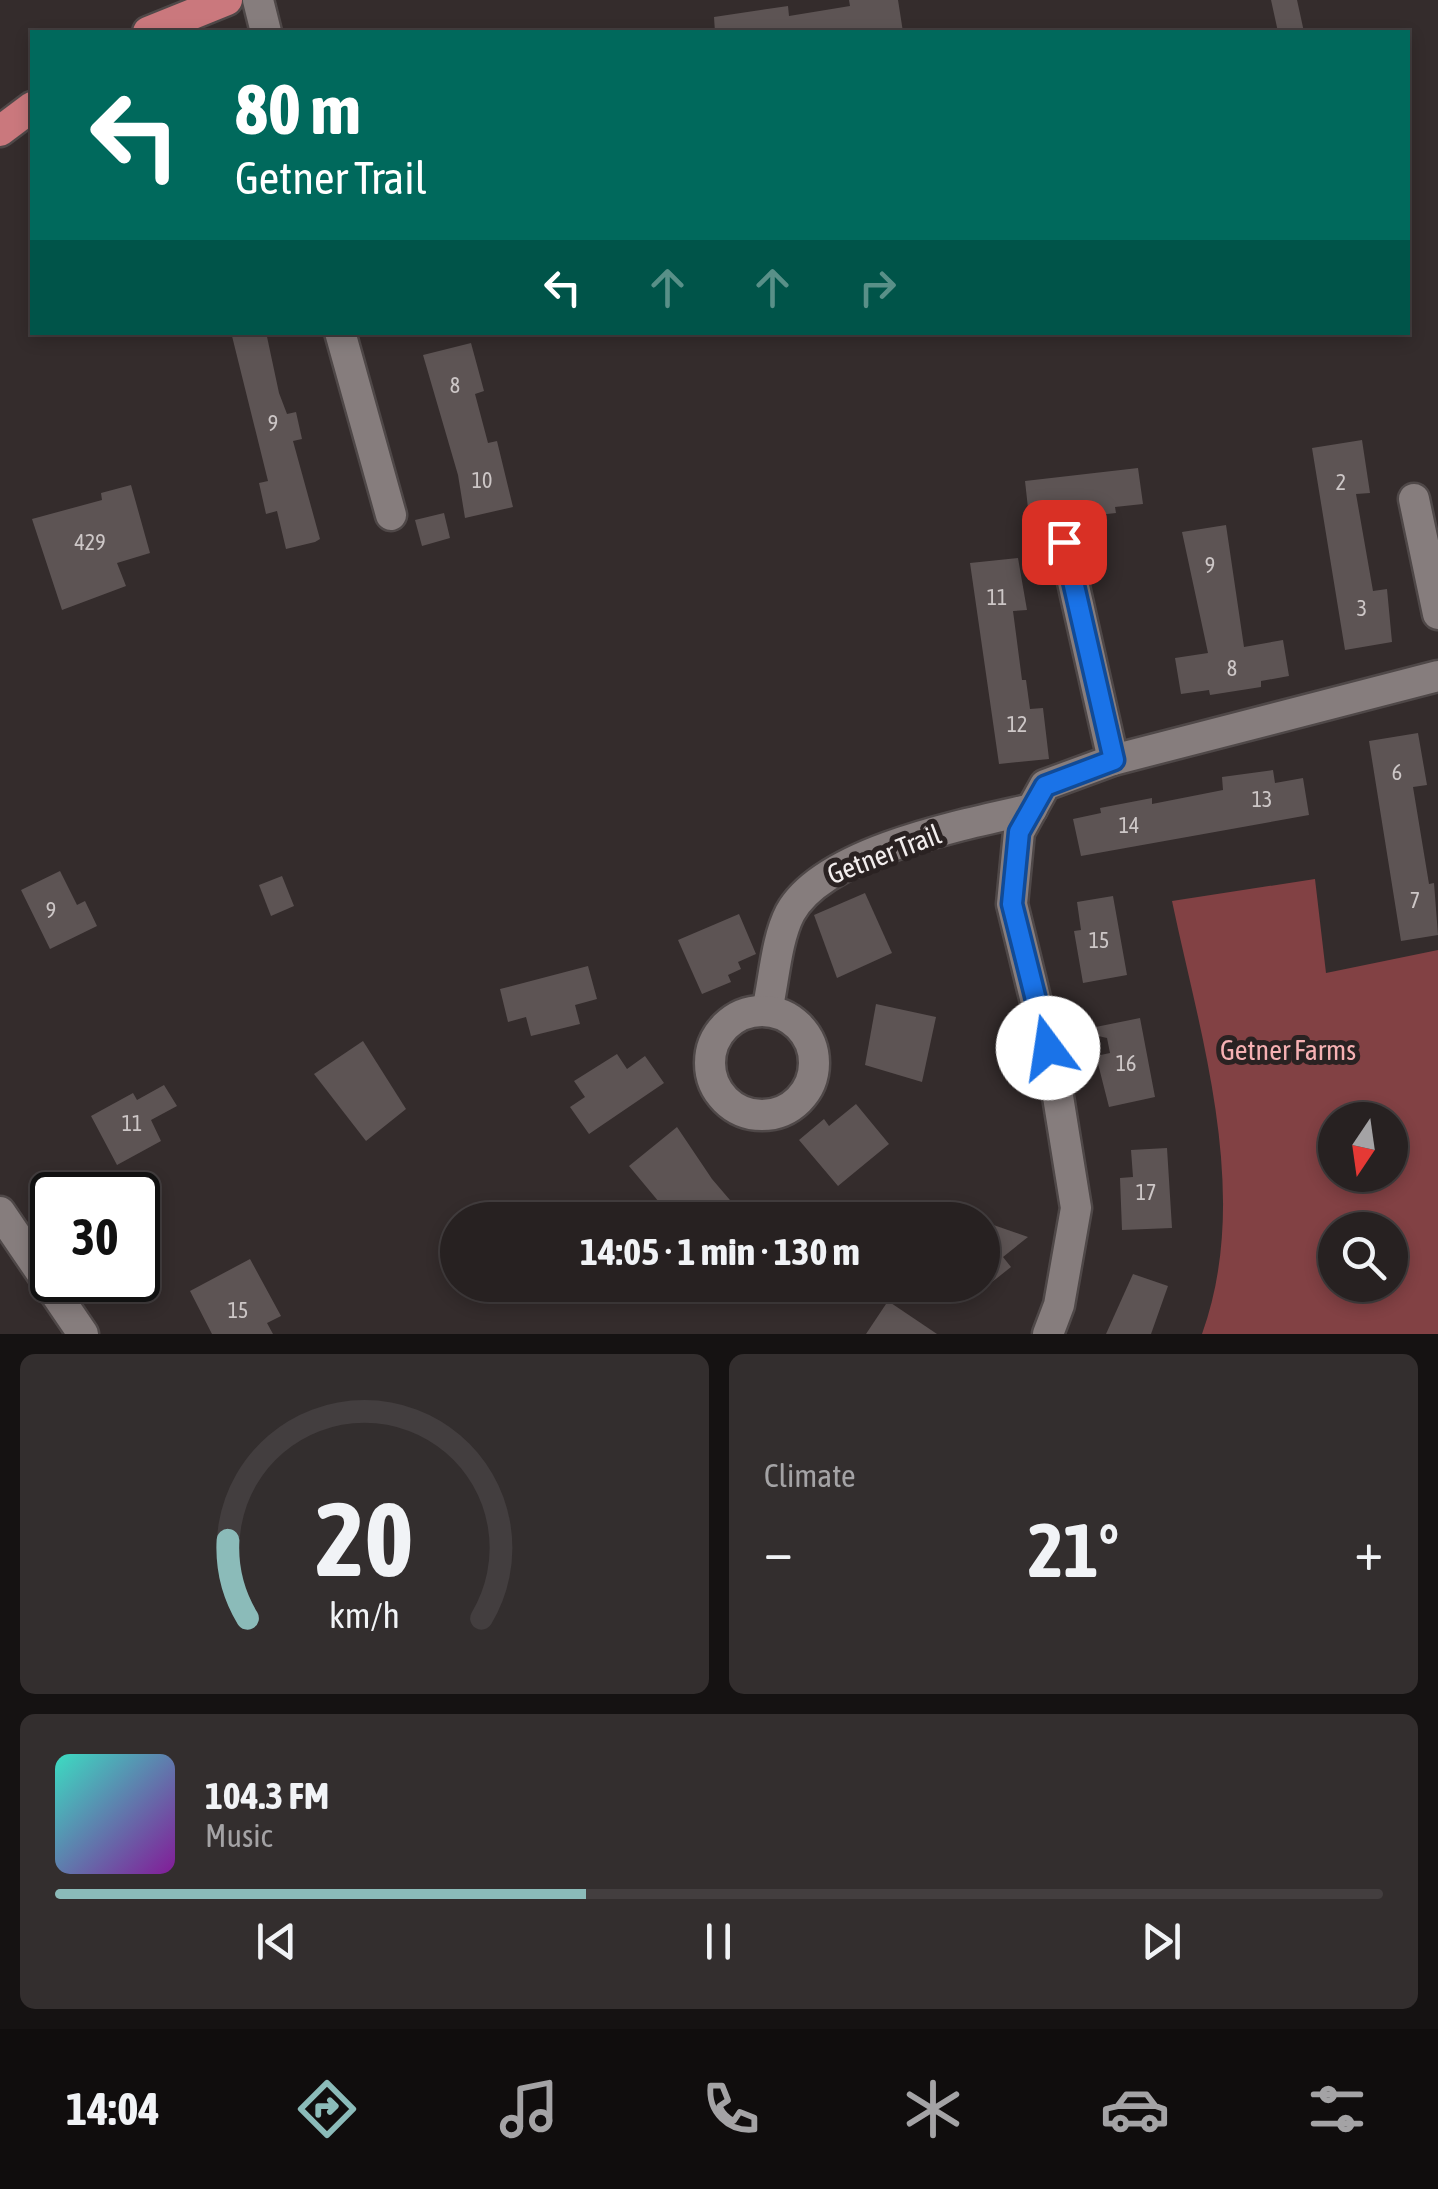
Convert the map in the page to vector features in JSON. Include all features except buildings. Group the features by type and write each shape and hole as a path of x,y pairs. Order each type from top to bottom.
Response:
{"main road":[{"path":"150,30 174,9 227,0"},
{"path":"0,130 30,108"}],"street":[{"path":"258,0 266,30"},
{"path":"341,335 390,515"},
{"path":"1414,500 1438,614"},
{"path":"1064,542 1114,760"},
{"name":"Getner Trail","path":"767,1011 789,915 816,881 922,834 1032,808 1045,786 1114,760 1438,676"},
{"path":"1032,808 1019,832 1012,904 1056,1084 1076,1208 1059,1305 1048,1334"},
{"path":"0,1212 83,1334"}],"green space":[{"name":"Getner Farms","path":"1315,879 1326,973 1438,950 1438,1334 1202,1334 1216,1281 1222,1227 1217,1117 1172,901"}],"route":[{"path":"1048,1048 1012,904 1019,832 1045,786 1114,760 1064,542"}]}
